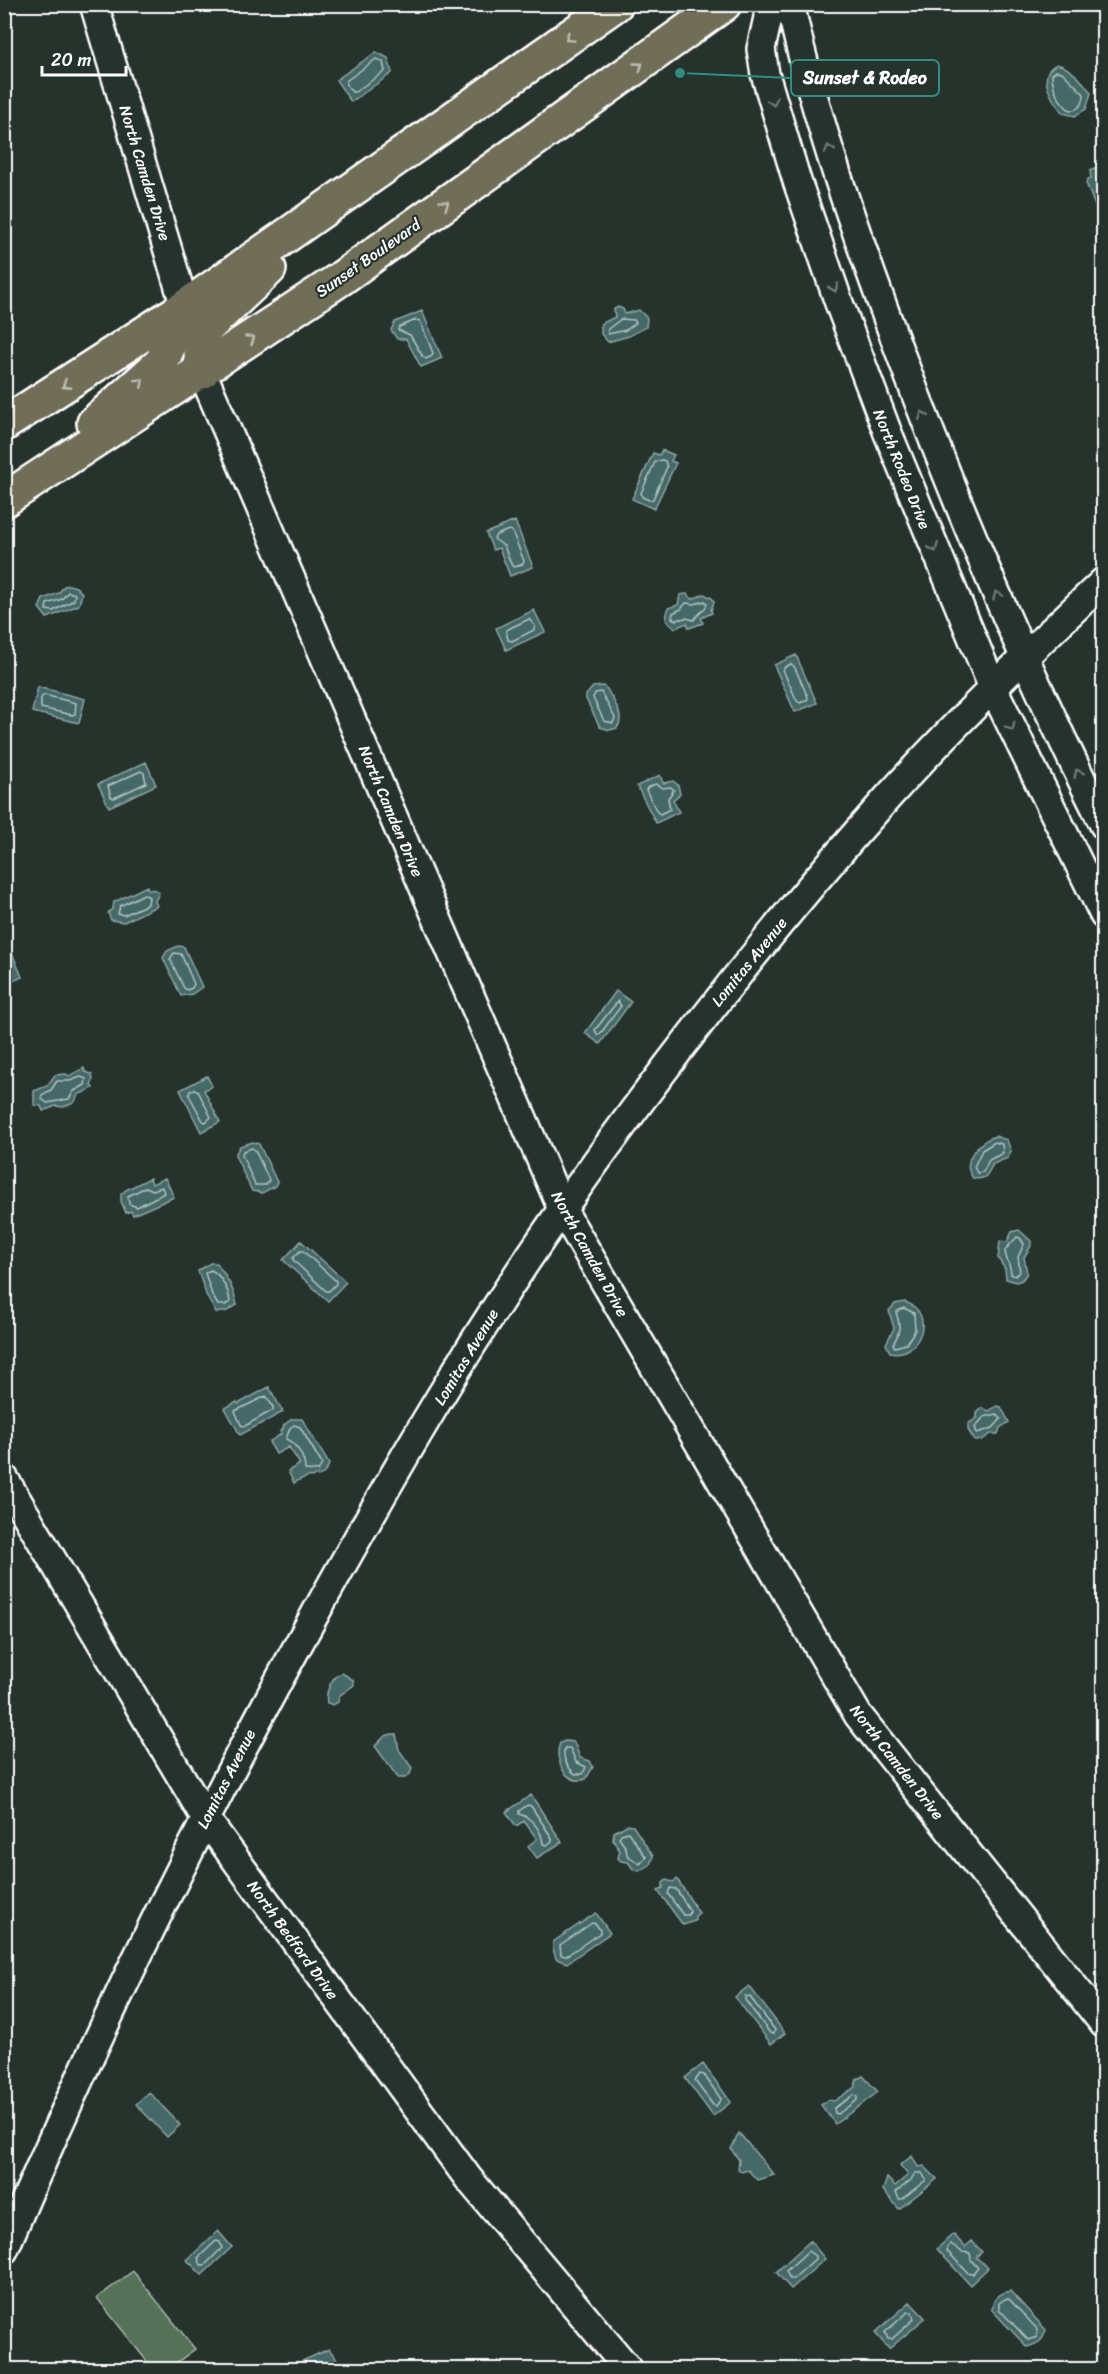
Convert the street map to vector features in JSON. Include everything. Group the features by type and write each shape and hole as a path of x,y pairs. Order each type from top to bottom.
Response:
{"main road":[{"path":"4,424 185,307 616,4"},
{"name":"Sunset Boulevard","path":"12,496 340,279 724,4"},
{"path":"202,372 200,333 356,188"},
{"path":"12,496 162,362 185,307"}],"street":[{"name":"North Camden Drive","path":"94,4 185,307"},
{"name":"North Rodeo Drive","path":"771,4 761,50 765,74 797,181 838,303 887,431 993,688 1104,915"},
{"path":"790,4 803,64 825,138 876,289 928,428 1024,656 1104,825"},
{"name":"North Camden Drive","path":"202,372 562,1209 858,1715 1104,2024"},
{"name":"Lomitas Avenue","path":"4,2250 58,2123 257,1719 375,1507 495,1308 562,1209 692,1032 767,938 891,794 1024,656 1104,581"},
{"name":"North Bedford Drive","path":"4,1478 206,1820 468,2178 629,2370"}],"green space":[{"path":"133,2271 195,2349 168,2369 153,2369 97,2298"}],"water":[{"path":"376,52 388,58 392,73 351,102 336,80"},
{"path":"1057,64 1077,76 1091,93 1086,109 1075,116 1063,113 1050,94 1046,80 1047,74 1050,68"},
{"path":"1094,169 1103,173 1103,226 1086,183 1091,178 1090,171"},
{"path":"618,307 623,309 625,314 639,310 647,318 646,327 629,336 608,342 601,334 601,324 615,317 614,309"},
{"path":"422,311 442,358 421,367 406,339 397,339 391,330 395,322"},
{"path":"662,450 674,455 671,461 676,463 654,509 632,499 653,453 659,455"},
{"path":"515,521 533,567 510,576 499,548 493,550 486,533"},
{"path":"64,586 76,587 82,593 79,605 47,618 39,608 43,599 59,593"},
{"path":"687,594 692,599 704,594 712,598 714,602 712,613 701,618 703,623 689,628 687,623 675,628 666,620 668,608 678,605 680,595"},
{"path":"534,610 545,632 506,650 496,628"},
{"path":"796,655 817,703 795,712 774,665"},
{"path":"603,686 615,703 620,719 617,728 610,730 600,727 586,699 586,695 593,687"},
{"path":"38,687 85,699 79,723 32,712"},
{"path":"146,762 156,785 109,807 98,784"},
{"path":"660,775 663,783 673,781 678,785 680,794 673,800 679,812 656,823 637,786"},
{"path":"147,886 148,889 159,893 155,901 157,906 124,922 111,920 108,913 113,908 114,902"},
{"path":"4,934 22,977 5,985 4,985"},
{"path":"178,946 184,947 202,987 192,994 181,996 163,958 167,951"},
{"path":"616,991 631,1002 600,1044 585,1033"},
{"path":"84,1068 85,1072 92,1074 93,1088 78,1095 74,1103 43,1111 41,1106 34,1105 34,1091 47,1086 55,1075 69,1076"},
{"path":"207,1076 212,1086 204,1090 220,1122 201,1132 180,1090"},
{"path":"995,1136 1007,1140 1011,1151 1008,1158 993,1164 984,1178 973,1178 969,1165 973,1153 977,1147"},
{"path":"253,1142 259,1144 277,1182 275,1186 262,1193 252,1191 235,1155 240,1146"},
{"path":"150,1178 152,1184 165,1178 174,1197 133,1215 131,1211 126,1213 121,1194"},
{"path":"1019,1230 1031,1241 1031,1246 1024,1257 1027,1273 1022,1280 1016,1282 1006,1279 1005,1269 998,1258 1000,1241 1007,1242 1012,1232"},
{"path":"301,1241 346,1282 328,1301 283,1260"},
{"path":"210,1263 216,1263 220,1268 230,1282 234,1293 237,1305 227,1311 216,1313 207,1297 198,1271"},
{"path":"905,1302 915,1307 920,1315 921,1333 910,1349 890,1352 886,1344 894,1328 889,1311 895,1304"},
{"path":"269,1387 283,1412 240,1435 225,1408 237,1402 238,1404"},
{"path":"997,1406 1001,1407 1009,1422 1000,1428 998,1434 991,1434 982,1440 975,1441 968,1430 968,1424 977,1418 977,1413 982,1408 989,1411"},
{"path":"292,1419 302,1419 329,1464 325,1472 319,1476 303,1478 294,1483 288,1471 300,1464 289,1447 276,1454 269,1442 281,1434 280,1431 284,1425"},
{"path":"342,1673 353,1680 354,1685 339,1696 338,1702 333,1705 327,1703 330,1685"},
{"path":"396,1734 399,1750 412,1768 410,1774 405,1778 398,1778 375,1746 385,1736"},
{"path":"574,1742 580,1758 590,1761 593,1767 586,1779 573,1779 563,1770 558,1750 560,1743"},
{"path":"531,1795 562,1842 537,1858 528,1846 537,1839 524,1821 516,1826 506,1812"},
{"path":"627,1825 633,1826 653,1856 650,1865 639,1871 634,1870 628,1862 618,1858 620,1851 613,1839 614,1832"},
{"path":"677,1879 699,1913 695,1916 695,1921 683,1925 658,1891 663,1888 666,1880 673,1882"},
{"path":"596,1913 610,1933 567,1963 556,1959 553,1942"},
{"path":"749,1986 785,2033 771,2044 735,1997"},
{"path":"703,2064 731,2102 713,2116 685,2078"},
{"path":"863,2076 878,2092 835,2124 821,2105 828,2100 834,2101 855,2087 857,2079"},
{"path":"149,2092 180,2125 167,2137 136,2104"},
{"path":"739,2133 774,2175 757,2180 748,2170 742,2172 738,2169 739,2160 731,2149"},
{"path":"912,2156 918,2167 924,2166 937,2179 899,2209 883,2190 887,2178 895,2186 908,2175 900,2165"},
{"path":"218,2231 232,2247 202,2275 187,2260"},
{"path":"953,2234 965,2247 972,2241 982,2252 976,2257 988,2268 970,2285 937,2249"},
{"path":"810,2241 825,2259 791,2289 776,2272"},
{"path":"1010,2291 1046,2330 1042,2339 1034,2345 1027,2347 992,2310 997,2297"},
{"path":"910,2302 925,2318 889,2349 875,2333"},
{"path":"329,2349 342,2366 340,2369 287,2368"}],"place":[{"name":"Sunset & Rodeo","path":"680,73"}]}
